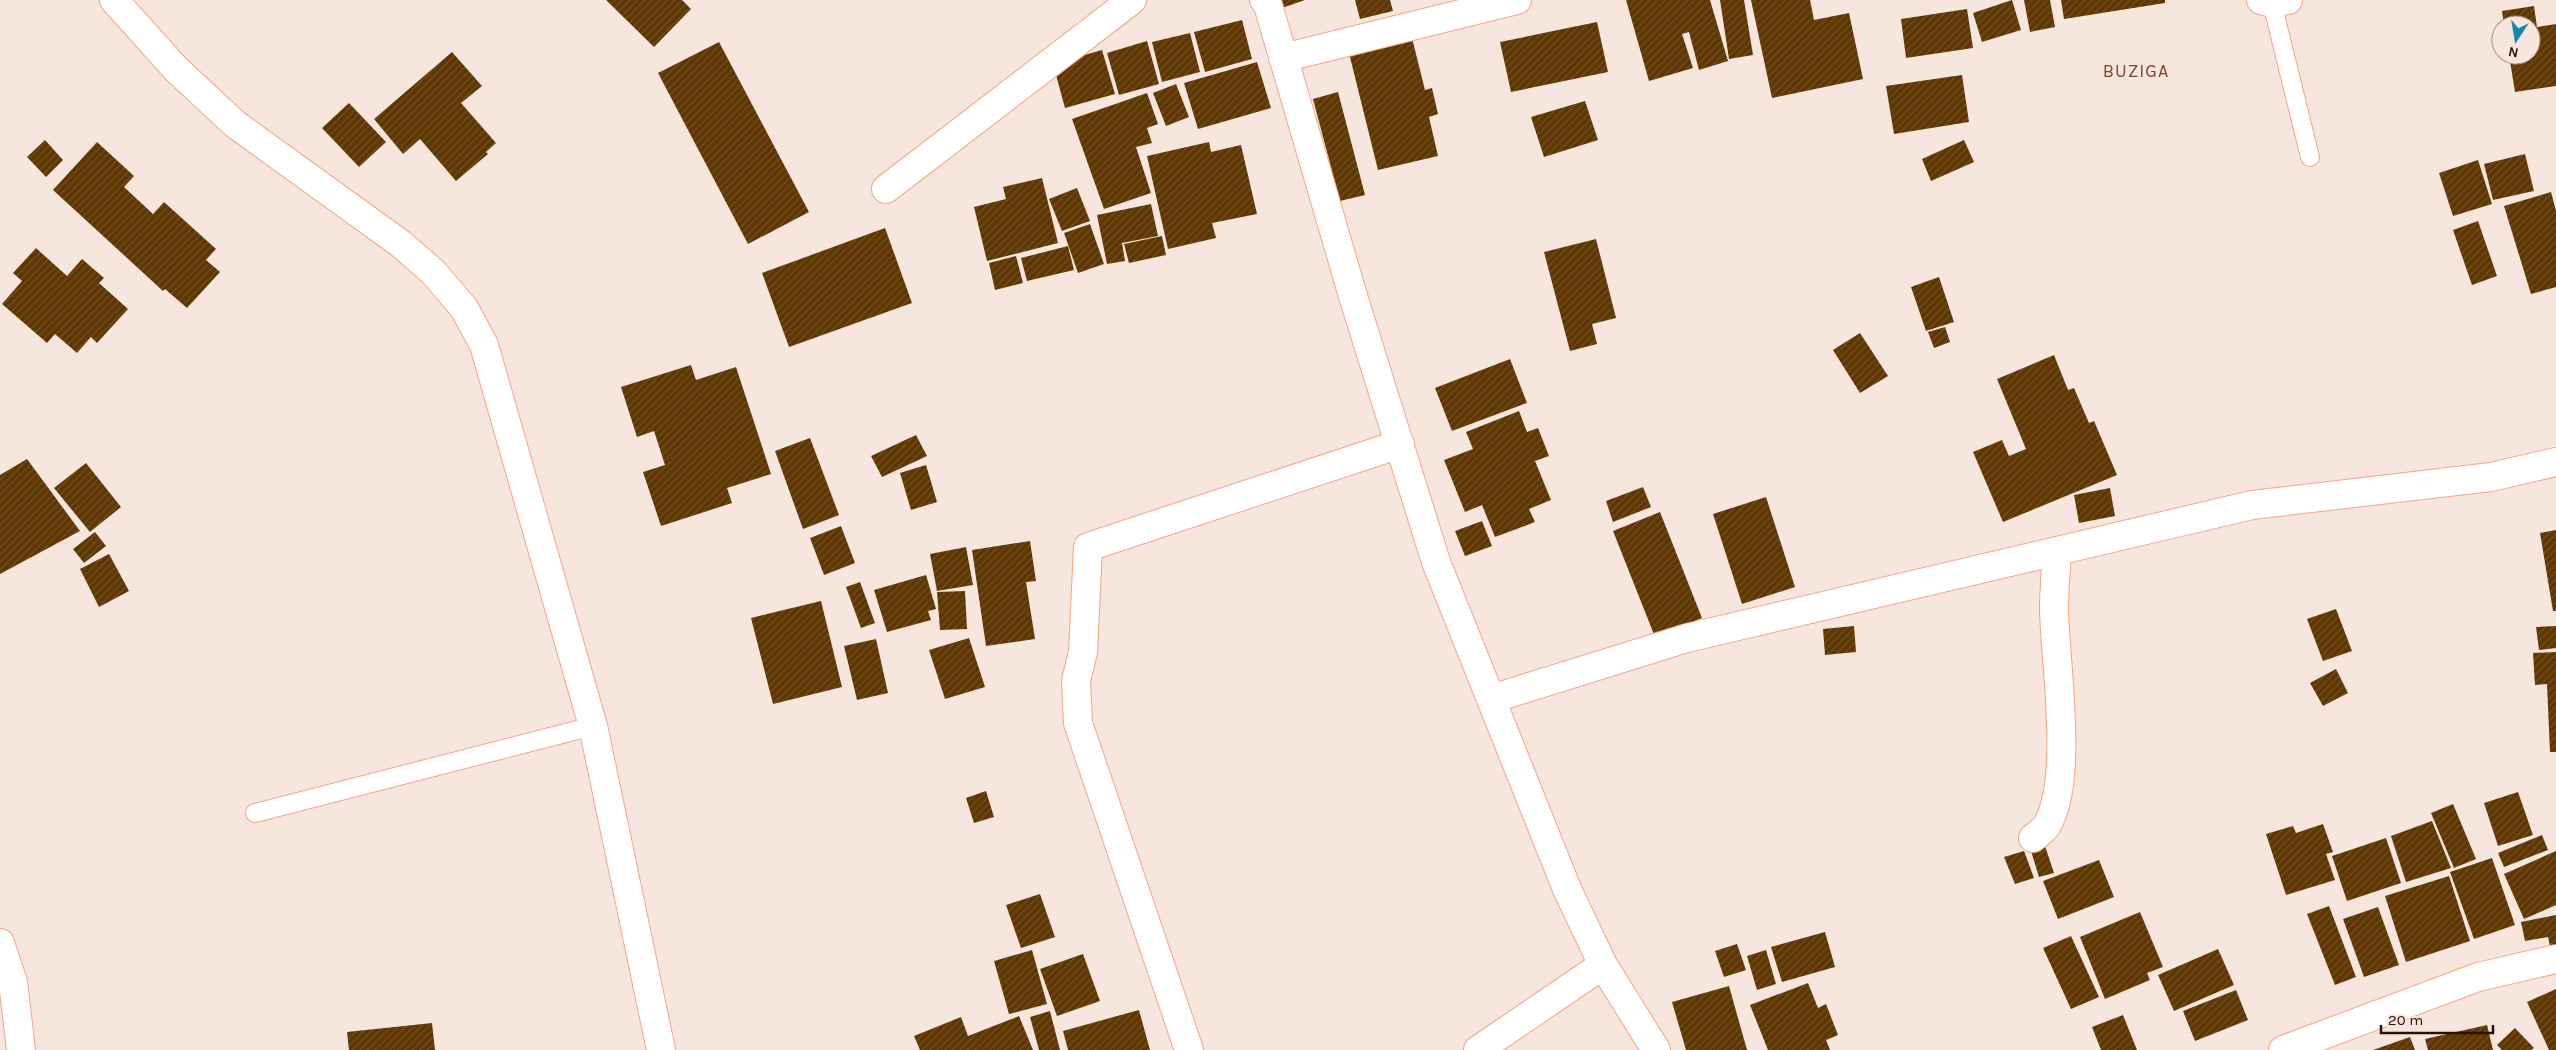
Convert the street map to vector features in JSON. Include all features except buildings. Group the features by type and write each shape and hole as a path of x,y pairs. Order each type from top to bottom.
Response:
{"street":[{"path":"114,0 176,69 235,124 401,244 433,272 464,308 484,345 593,726 660,1050"},
{"path":"886,189 1132,0"},
{"path":"1264,0 1268,5 1436,562 1567,889 1603,965 1656,1050"},
{"path":"1283,58 1517,0"},
{"path":"1189,1050 1078,723 1076,681 1082,652 1088,547 1400,444"},
{"path":"1491,698 1687,638 2252,505 2491,477 2556,462"},
{"path":"2033,838 2047,826 2055,804 2060,767 2061,734 2054,610 2057,552"},
{"path":"0,943 13,982 21,1050"},
{"path":"2283,1050 2478,977 2556,959"},
{"path":"1478,1050 1603,965"}],"lane":[{"path":"2274,1 2310,157"},
{"path":"255,813 593,726"}],"district":[{"name":"BUZIGA","path":"2136,71"}]}
